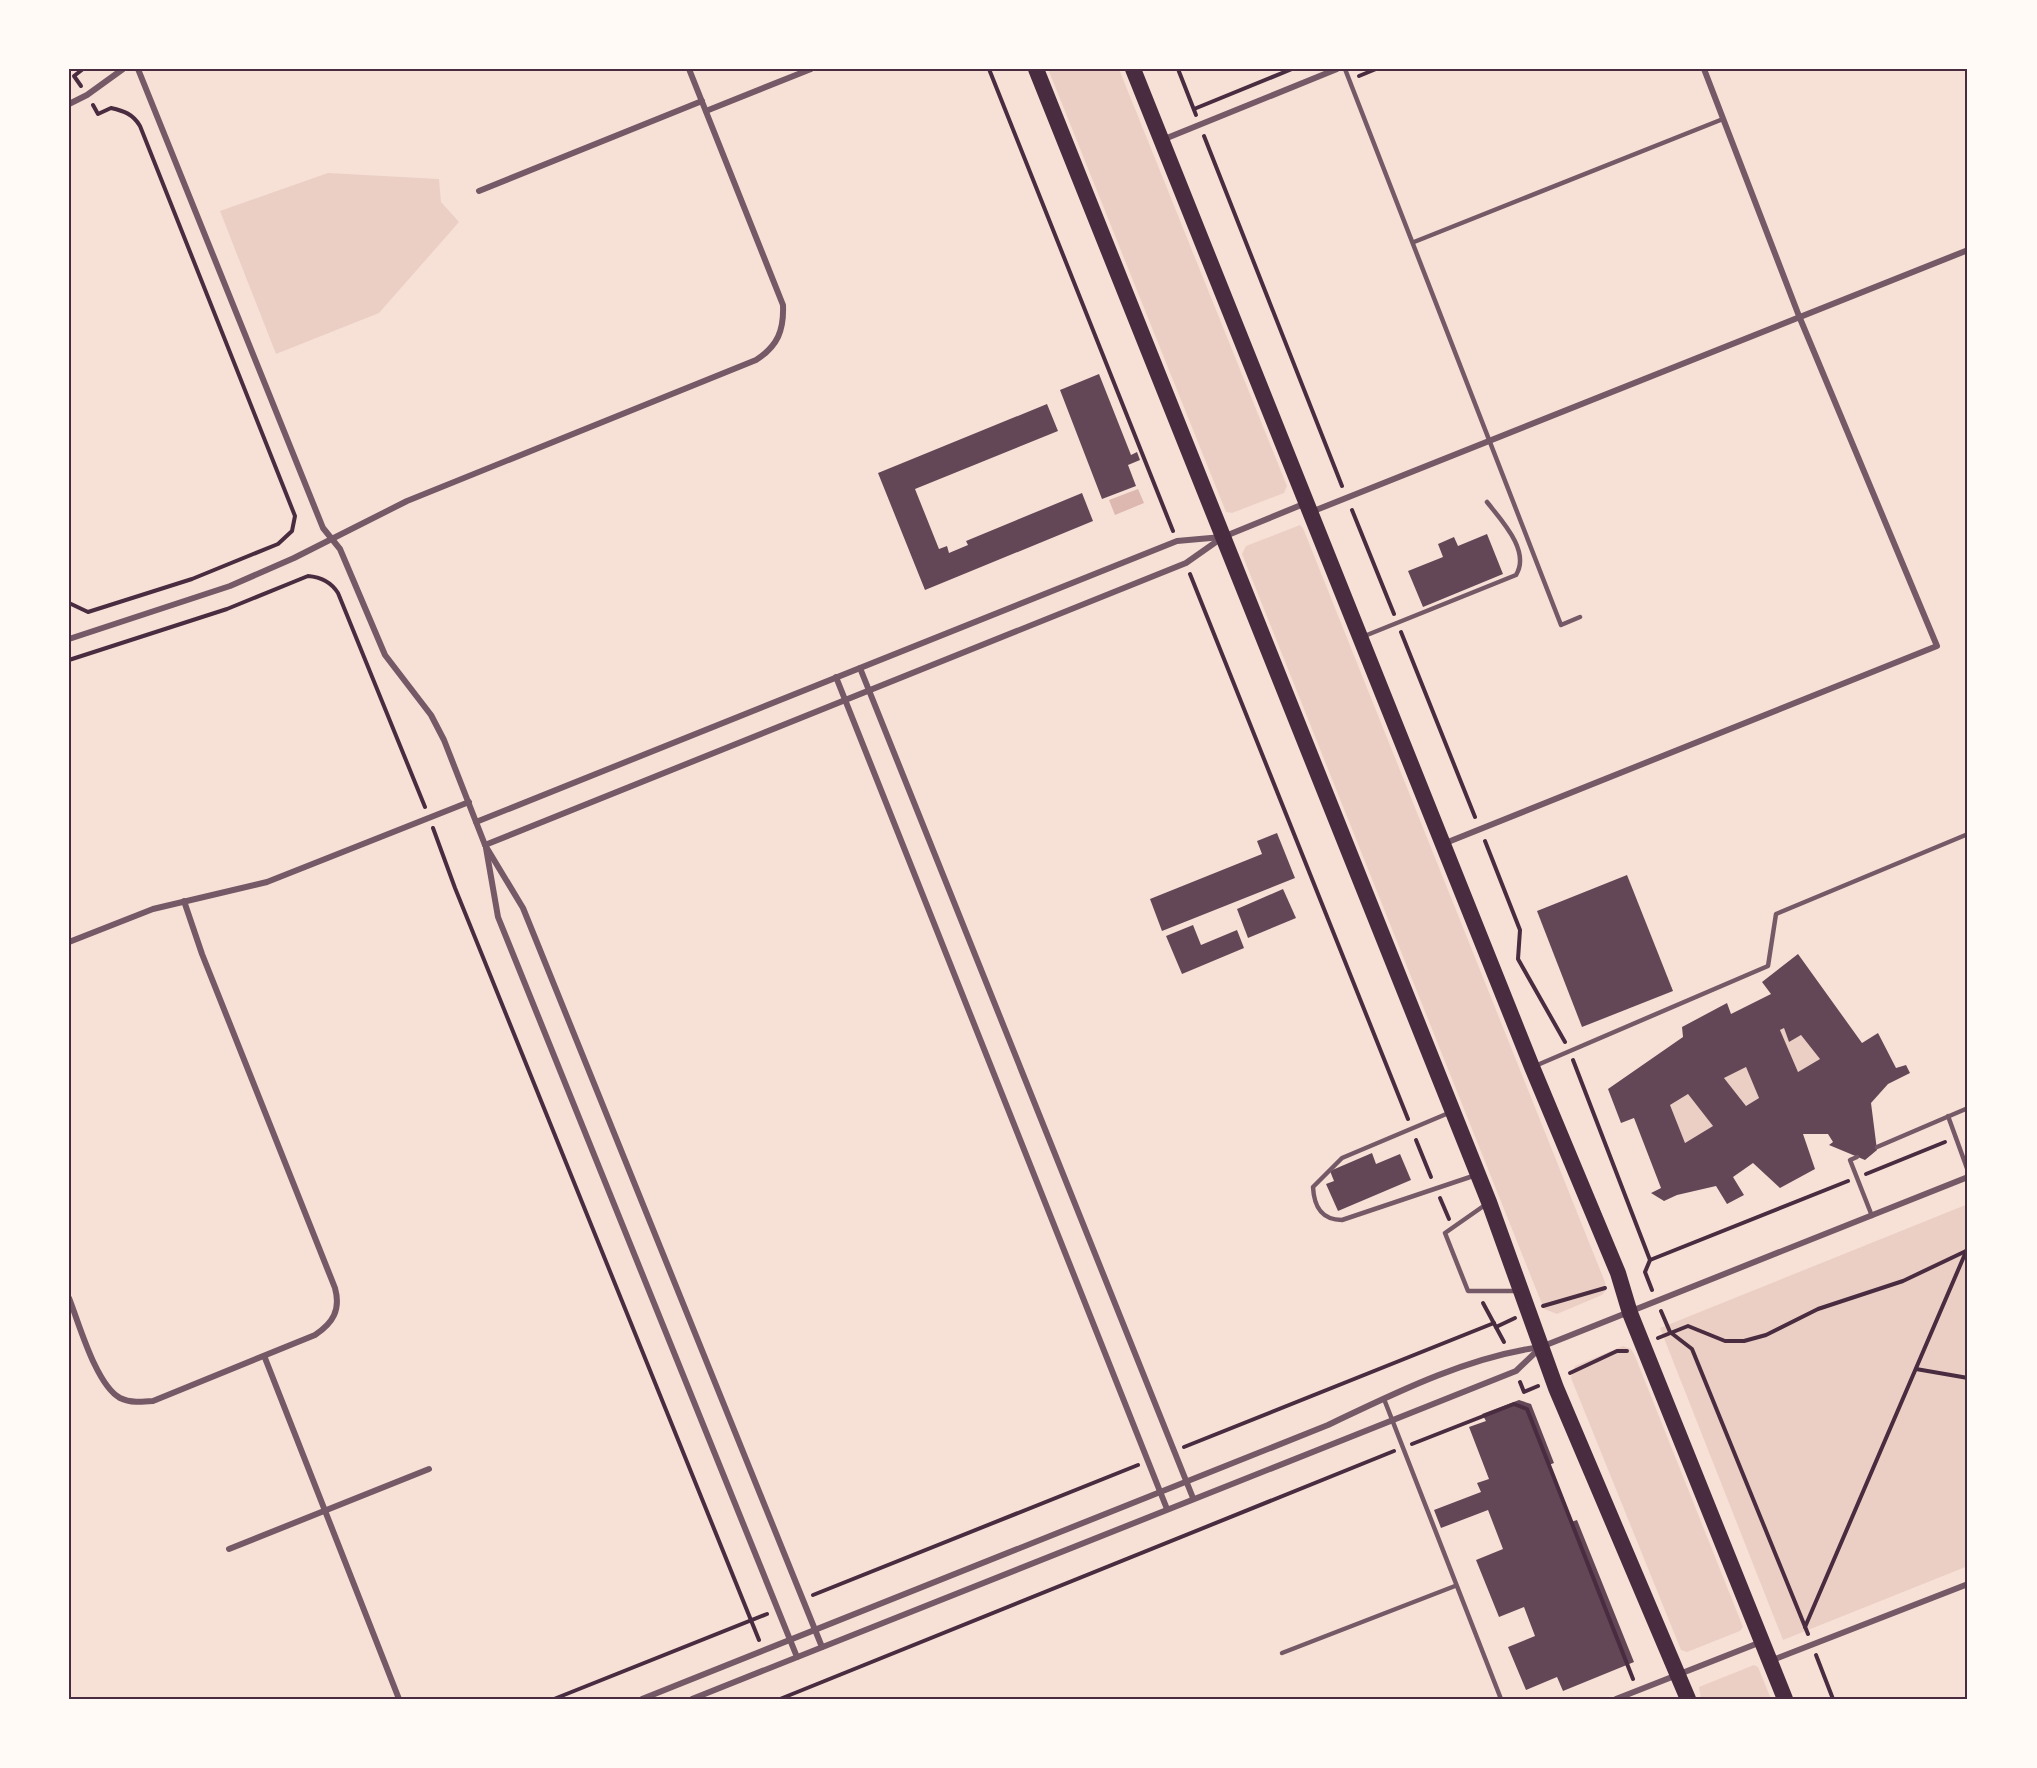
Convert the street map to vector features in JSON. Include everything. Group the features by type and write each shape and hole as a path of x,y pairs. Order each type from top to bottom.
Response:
{"highway":[{"path":"1036,69 1478,1174 1553,1380 1688,1699"},
{"path":"1133,69 1532,1067 1621,1282 1630,1313 1785,1699"}],"street":[{"path":"69,104 87,95 123,69"},
{"path":"138,69 323,528 340,549 385,655 431,715 485,845 523,908 822,1647"},
{"path":"69,639 230,586 407,501 756,360 773,347 779,338 783,305 689,69"},
{"path":"706,111 811,69"},
{"path":"1162,140 1337,69"},
{"path":"1443,844 1937,646 1799,316 1704,69"},
{"path":"479,191 702,101"},
{"path":"476,822 1177,541 1223,537 1308,508 1347,498 1968,250"},
{"path":"485,845 869,693 1186,563 1223,537"},
{"path":"860,668 1193,1498"},
{"path":"836,677 1167,1509"},
{"path":"69,942 153,909 267,882 469,802"},
{"path":"485,845 498,917 798,1657"},
{"path":"69,1298 100,1374 118,1397 130,1401 153,1401 265,1358 326,1328 334,1318 338,1299 202,954 184,901"},
{"path":"642,1699 1328,1425 1384,1399 1509,1352 1541,1347 1968,1177"},
{"path":"692,1699 1516,1371 1541,1347"},
{"path":"265,1358 399,1699"},
{"path":"229,1549 429,1469"},
{"path":"1769,1662 1968,1584"},
{"path":"1616,1699 1762,1642"}],"lane":[{"path":"1345,69 1562,625 1580,617"},
{"path":"1414,242 1723,119"},
{"path":"1360,638 1516,575 1520,568 1520,556 1508,530 1486,502"},
{"path":"1532,1067 1768,966 1776,914 1968,834"},
{"path":"1877,1147 1968,1108"},
{"path":"1452,1111 1342,1158 1313,1187 1314,1201 1321,1213 1330,1220 1342,1220 1478,1174"},
{"path":"1948,1116 1968,1171"},
{"path":"1857,1157 1850,1160 1872,1216"},
{"path":"1489,1202 1445,1233 1468,1291 1521,1291"},
{"path":"1384,1399 1455,1587 1501,1699"},
{"path":"1282,1653 1455,1587"}],"path":[{"path":"69,603 88,612 192,579 278,544 292,531 295,516 140,126 130,115 122,111 111,108 98,114 74,76 83,69"},
{"path":"989,69 1177,541"},
{"path":"1178,69 1520,930 1518,959 1570,1052 1650,1260 1645,1272 1657,1302 1670,1332 1692,1349 1833,1699"},
{"path":"1194,109 1292,69"},
{"path":"1186,563 1452,1228"},
{"path":"69,660 227,609 308,576 318,577 334,587 430,817 454,888 763,1651"},
{"path":"1650,1260 1956,1137"},
{"path":"1524,1392 1617,1351 1632,1351 1670,1332 1688,1326 1725,1341 1744,1341 1766,1335 1818,1309 1903,1281 1967,1249"},
{"path":"1805,1627 1967,1249"},
{"path":"1174,1451 1529,1312 1645,1272"},
{"path":"1477,1292 1509,1352"},
{"path":"1916,1369 1968,1378"},
{"path":"780,1699 1514,1404 1527,1409 1632,1678"},
{"path":"803,1599 1149,1460"},
{"path":"554,1699 778,1609"}],"shaded area":[{"path":"1048,69 1119,69 1287,486 1284,493 1232,513 1226,512"},
{"path":"328,173 439,179 441,202 459,222 379,313 276,354 220,211"},
{"path":"1138,489 1144,503 1115,515 1109,500"},
{"path":"1300,525 1605,1282 1606,1290 1602,1295 1557,1314 1544,1309 1242,554 1246,546"},
{"path":"1784,1028 1789,1042 1801,1035 1820,1059 1798,1072 1780,1030"},
{"path":"1746,1067 1759,1098 1746,1106 1724,1078"},
{"path":"1688,1094 1713,1126 1685,1143 1670,1105"},
{"path":"1968,1204 1968,1566 1783,1640 1660,1328"},
{"path":"1623,1346 1631,1349 1635,1356 1743,1627 1740,1631 1687,1652 1681,1650 1571,1378 1575,1366"},
{"path":"1754,1665 1758,1667 1771,1699 1701,1699 1699,1687"}],"building":[{"path":"1099,374 1131,455 1137,452 1140,460 1128,465 1136,486 1102,499 1060,390"},
{"path":"1047,404 1058,431 915,489 939,549 947,546 949,553 968,545 966,541 1082,493 1093,521 925,590 878,473"},
{"path":"1487,534 1503,574 1423,607 1408,571 1443,557 1438,544 1454,537 1458,546"},
{"path":"1277,833 1295,878 1162,931 1150,899 1262,854 1257,841"},
{"path":"1627,875 1673,991 1582,1027 1537,911"},
{"path":"1283,889 1296,918 1248,938 1237,909"},
{"path":"1193,925 1201,945 1237,930 1244,948 1182,974 1166,936"},
{"path":"1798,954 1862,1043 1878,1033 1896,1068 1906,1065 1910,1073 1888,1084 1871,1103 1877,1150 1865,1160 1829,1145 1833,1142 1828,1134 1803,1134 1815,1169 1780,1188 1753,1163 1733,1177 1744,1195 1727,1204 1716,1186 1677,1195 1664,1201 1651,1193 1661,1188 1634,1118 1621,1123 1608,1089 1683,1037 1682,1027 1727,1003 1731,1014 1771,994 1762,982","holes":["1784,1028 1789,1042 1801,1035 1820,1059 1798,1072 1780,1030","1746,1067 1759,1098 1746,1106 1724,1078","1688,1094 1713,1126 1685,1143 1670,1105"]},
{"path":"1372,1153 1376,1164 1400,1154 1411,1180 1338,1211 1326,1184 1334,1181 1330,1171"},
{"path":"1519,1400 1531,1404 1554,1463 1549,1465 1571,1522 1577,1520 1634,1662 1563,1691 1557,1677 1526,1690 1508,1647 1535,1636 1524,1607 1499,1617 1476,1560 1503,1549 1488,1510 1441,1528 1434,1510 1481,1492 1477,1483 1489,1479 1469,1427 1486,1421 1482,1414"}]}
